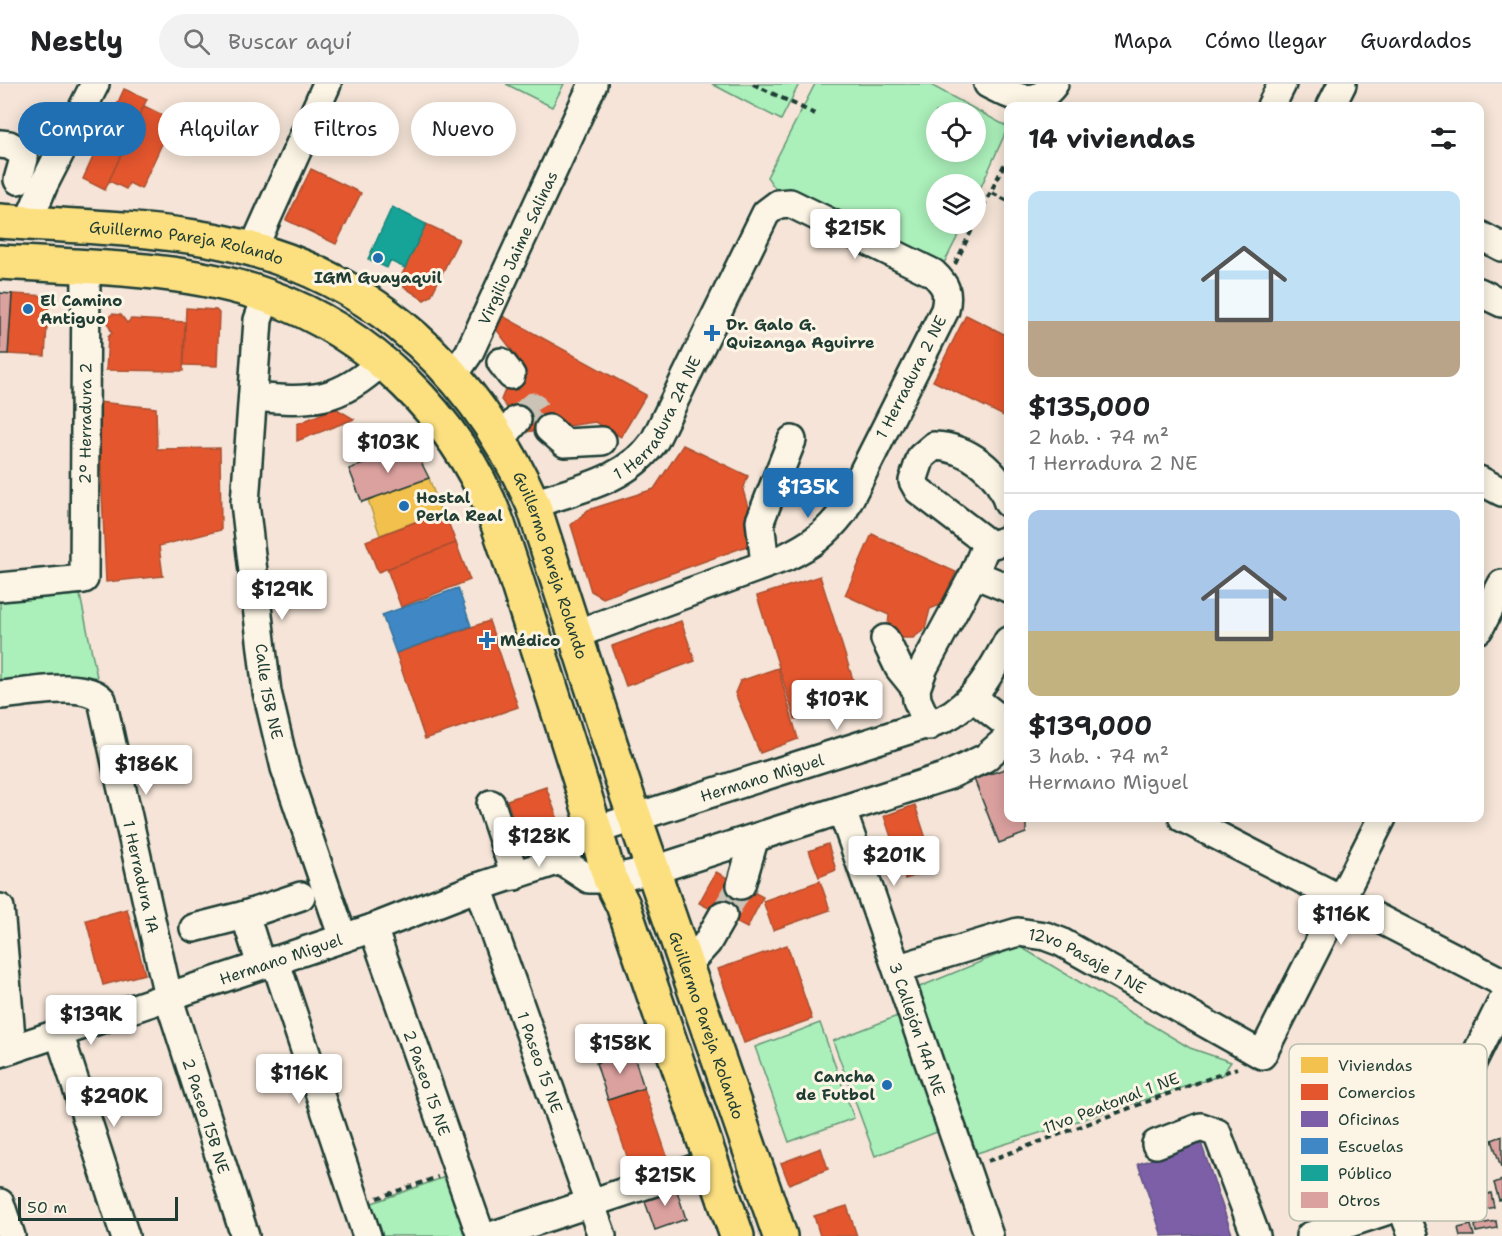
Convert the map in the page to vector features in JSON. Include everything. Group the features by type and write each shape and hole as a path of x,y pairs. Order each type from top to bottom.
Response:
{"main road":[{"name":"Guillermo Pareja Rolando","path":"14,222 195,237 253,249 321,275 391,317 426,347 480,406 509,430 636,819 780,1236"},
{"name":"Guillermo Pareja Rolando","path":"0,262 188,276 267,296 304,311 337,330 382,361 399,376 447,430 467,460 490,507 610,879 623,905 737,1236"}],"street":[{"path":"253,249 327,84"},
{"name":"Virgilio Jaime Salinas","path":"453,376 469,353 593,84"},
{"path":"988,84 1018,98 1033,100 1047,94 1054,84"},
{"path":"1273,102 1282,84"},
{"path":"1333,102 1342,84"},
{"path":"14,222 44,184 92,85"},
{"path":"0,144 9,145 22,153 24,159 9,181 44,184"},
{"name":"1 Herradura 2A NE","path":"533,504 618,476 644,455 655,440 766,213 778,204 790,202 933,273 945,283"},
{"path":"1484,238 1502,247"},
{"name":"2° Herradura 2","path":"0,587 84,579 86,268"},
{"name":"1 Herradura 2 NE","path":"576,634 810,546 828,531 843,512 945,310 949,296 945,283"},
{"path":"1484,294 1502,303"},
{"name":"Calle 15B NE","path":"267,296 258,320 245,503 267,692 285,768 343,938"},
{"path":"253,397 318,398 344,391 361,382 382,361"},
{"path":"549,429 565,442 602,441"},
{"path":"765,564 760,521 792,440"},
{"path":"929,726 916,700 916,689 924,667 974,574 984,550 999,542 918,490 913,481 921,457 934,446 947,446 985,466 1001,482 1004,491"},
{"path":"1484,483 1502,492"},
{"path":"974,574 1004,586"},
{"path":"1484,619 1502,584"},
{"path":"885,639 899,668 916,689"},
{"name":"Hermano Miguel","path":"6,1051 343,938 478,887 560,860 576,840 596,830 929,726 956,713 972,697 983,685 1004,648"},
{"name":"1 Herradura 1A","path":"0,695 78,689 95,692 102,700 168,996"},
{"path":"972,697 1004,722"},
{"path":"560,860 589,879 610,879 654,870 754,840 947,776 985,758 1004,741"},
{"path":"491,804 515,876"},
{"name":"3 Callejón 14A NE","path":"846,822 989,1236"},
{"path":"1191,822 1502,982"},
{"path":"1262,1055 1380,822"},
{"path":"741,885 754,840"},
{"name":"1 Paseo 15 NE","path":"478,887 602,1236"},
{"path":"194,928 244,915 301,896"},
{"path":"0,908 6,1051"},
{"path":"244,915 268,963 367,1236"},
{"path":"687,965 707,943 723,915"},
{"name":"2 Paseo 15 NE","path":"373,927 481,1236"},
{"name":"12vo Pasaje 1 NE","path":"898,968 1018,932 1045,936 1061,942 1262,1055"},
{"name":"2 Paseo 15B NE","path":"168,996 245,1236"},
{"path":"1481,1044 1502,1002"},
{"path":"59,1033 125,1236"},
{"path":"1156,1144 1201,1127 1217,1133 1256,1236"},
{"path":"491,1236 711,1162"},
{"path":"0,1203 11,1236"},
{"path":"1310,1236 1356,1221"},
{"path":"1407,1221 1413,1236"}],"path":[{"path":"753,84 815,114"},
{"path":"945,283 1004,166"},
{"path":"992,193 1004,199"},
{"name":"11vo Peatonal 1 NE","path":"967,1169 1246,1065 1262,1055"},
{"path":"356,1205 458,1170"}],"green space":[{"path":"506,84 564,84 552,107"},
{"path":"712,84 799,84 781,120"},
{"path":"815,84 929,84 962,102 926,102 926,162 986,162 986,115 1004,125 1004,136 986,176 926,174 926,234 959,234 941,269 777,191 767,177"},
{"path":"80,595 97,677 0,687 0,599"},
{"path":"1019,946 1190,1048 1231,1062 1222,1075 977,1153 917,988"},
{"name":"Cancha de Futbol","path":"900,1015 942,1130 875,1156 833,1041"},
{"path":"820,1023 854,1118 789,1142 755,1047"},
{"path":"456,1173 477,1236 371,1236 361,1207"}],"building: Viviendas":[{"name":"Hostal Perla Real","path":"429,478 441,512 380,535 368,500"}],"building: Comercios":[{"path":"124,89 147,99 146,102 118,102"},
{"path":"146,107 158,113 158,152 141,189 129,183 126,189 109,181 121,156 146,156"},
{"path":"93,156 121,156 105,190 83,179"},
{"path":"311,169 361,193 336,244 286,220"},
{"path":"426,224 459,239 431,296 424,300 398,283"},
{"path":"12,294 49,296 45,356 8,354"},
{"path":"186,308 216,310 219,313 217,366 184,365"},
{"path":"112,314 121,315 127,323 131,319 185,322 183,371 106,370 108,337 112,333 106,320"},
{"path":"499,314 646,395 621,437 595,422 526,432 501,400 518,358 493,325"},
{"path":"966,315 1004,334 1004,416 933,381"},
{"path":"98,402 156,408 157,449 220,448 221,530 159,546 163,576 106,582"},
{"path":"335,408 354,419 297,441 297,424"},
{"path":"683,445 748,476 743,490 758,542 603,598 591,591 571,525 588,510 654,489"},
{"path":"444,511 456,543 378,572 366,541"},
{"path":"872,534 956,572 940,605 930,609 925,629 913,638 901,638 893,634 888,625 889,615 845,595"},
{"path":"456,543 470,580 401,607 387,569"},
{"path":"820,576 856,689 821,700 825,710 795,719 757,596"},
{"path":"489,621 518,707 425,739 396,653"},
{"path":"681,621 695,661 626,686 612,646"},
{"path":"778,668 798,739 760,753 735,693 740,681"},
{"path":"546,787 560,825 539,833 537,828 519,835 507,800"},
{"path":"915,805 936,869 905,879 884,816"},
{"path":"828,844 836,870 819,877 809,851"},
{"path":"716,872 763,897 747,928 699,903"},
{"path":"820,881 830,910 773,930 763,901"},
{"path":"127,909 145,974 103,985 86,920"},
{"path":"787,945 812,1019 744,1043 718,969"},
{"path":"644,1088 670,1165 634,1177 608,1100"},
{"path":"821,1148 828,1169 789,1184 781,1163"},
{"path":"847,1206 857,1236 820,1236 814,1216"}],"building: Oficinas":[{"path":"1201,1143 1232,1234 1162,1236 1138,1164"}],"building: Escuelas":[{"path":"458,588 471,626 396,653 382,615"}],"building: Público":[{"path":"392,207 426,224 405,268 390,261 387,268 368,259"}],"building: Otros":[{"path":"0,293 12,294 8,354 0,354"},
{"path":"413,446 429,478 362,502 349,469"},
{"path":"1004,769 1004,822 1026,822 1026,833 999,843 974,779"},
{"path":"632,1050 644,1088 608,1100 596,1063"},
{"path":"1502,1136 1502,1167 1501,1167 1492,1140"},
{"path":"1502,1180 1502,1199 1499,1200 1494,1183"},
{"path":"675,1185 686,1219 655,1230 643,1196"},
{"path":"1491,1193 1494,1207 1487,1209 1487,1194"},
{"path":"1496,1221 1497,1228 1476,1232 1475,1225"},
{"path":"1471,1225 1474,1236 1460,1236 1458,1228"}],"tunnel":[{"path":"517,420 533,406 549,429"},
{"path":"723,915 741,885"}],"place":[{"name":"IGM Guayaquil","path":"378,258"},
{"name":"El Camino Antiguo","path":"28,309"},
{"name":"Dr. Galo G. Quizanga Aguirre","path":"712,333"},
{"name":"Hostal Perla Real","path":"404,506"},
{"name":"Médico","path":"487,640"},
{"name":"Cancha de Futbol","path":"887,1085"}]}
